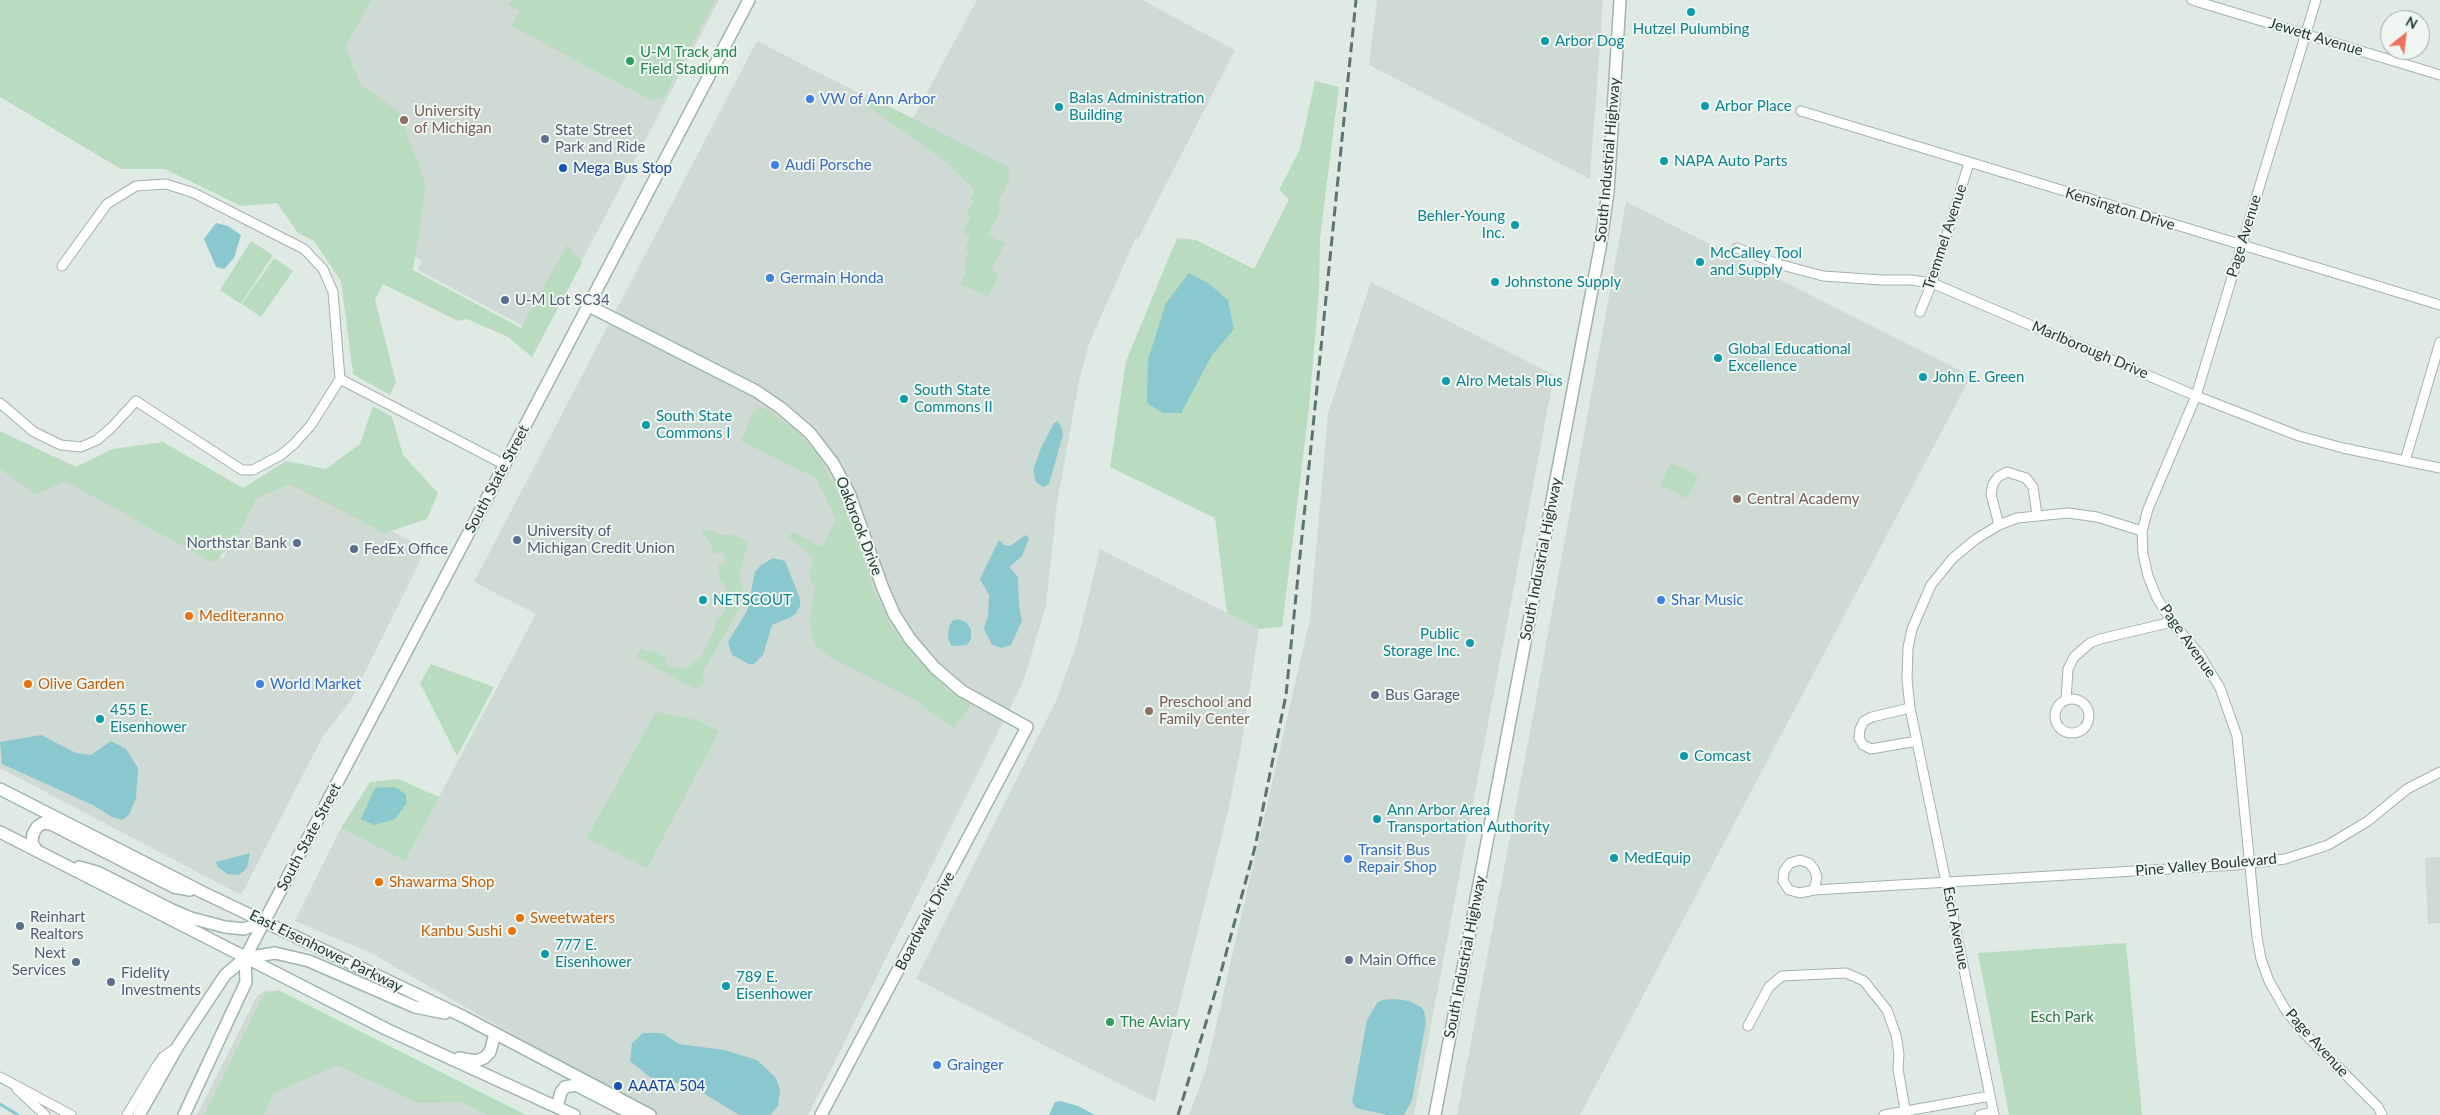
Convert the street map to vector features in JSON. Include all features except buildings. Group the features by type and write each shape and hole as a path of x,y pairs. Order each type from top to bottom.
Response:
{"main road":[{"name":"South State Street","path":"139,1115 178,1046 224,975 245,958 749,0"},
{"name":"South Industrial Highway","path":"1435,1115 1600,248 1608,192 1620,0"},
{"name":"Oakbrook Drive","path":"589,306 756,391 781,408 810,433 833,463 850,493 882,586 894,614 910,639 935,668 962,691 1027,727"},
{"name":"Boardwalk Drive","path":"821,1115 1027,727"},
{"name":"East Eisenhower Parkway","path":"0,789 204,893 464,1017 649,1114"},
{"path":"37,851 32,843 33,834 37,826 43,823 51,824 174,886 204,893"},
{"path":"0,832 289,982 386,1029 574,1115"},
{"path":"60,863 97,872 172,910 198,920 244,929 264,922"},
{"path":"245,958 275,953 309,961 415,1007 464,1017"},
{"name":"South State Street","path":"184,1115 246,982 245,958"},
{"path":"289,982 334,997 461,1058 476,1061 484,1058 490,1052 495,1034"},
{"path":"557,1107 561,1092 565,1087 576,1085 628,1112 649,1114"}],"street":[{"name":"Jewett Avenue","path":"2192,0 2440,75"},
{"name":"Page Avenue","path":"2316,0 2196,396 2148,509 2142,531 2143,554 2148,576 2157,598 2172,622 2200,655 2220,688 2228,708 2236,736 2258,942 2261,960 2269,981 2285,1009 2303,1032 2378,1107 2382,1115"},
{"name":"Kensington Drive","path":"1800,111 2440,305"},
{"name":"Tremmel Avenue","path":"1920,312 1932,283 1968,162"},
{"path":"0,403 34,432 61,445 82,447 111,428 136,401 242,470 253,470 281,455 294,444 317,417 340,378 333,292 323,269 304,249 194,192 166,184 136,186 107,204 62,266"},
{"name":"Marlborough Drive","path":"1737,248 1778,264 1823,276 1911,280 1932,283 2196,396 2299,436 2343,448 2440,468"},
{"path":"2405,460 2440,342"},
{"path":"340,378 505,465"},
{"path":"1999,524 1991,494 1993,484 1998,477 2007,472 2026,478 2033,487 2037,515"},
{"name":"Esch Avenue","path":"1994,1114 1910,708 1907,679 1908,648 1917,614 1931,585 1953,558 1976,539 1999,524 2017,518 2068,513 2097,517 2142,531"},
{"path":"2066,700 2068,669 2074,658 2090,644 2100,639 2172,622"},
{"path":"1910,708 1872,717 1864,721 1858,738 1871,749 1917,741"},
{"name":"Pine Valley Boulevard","path":"1814,890 2250,864 2285,859 2328,845 2368,821 2407,789 2440,772"},
{"path":"1748,1026 1769,986 1782,976 1846,973 1864,981 1887,1010 1896,1035 1899,1054 1898,1069 1905,1113"},
{"path":"127,1115 163,1057 178,1046"},
{"path":"0,1077 15,1087 45,1115"},
{"path":"15,1087 46,1100 71,1115"},
{"path":"1884,1115 1905,1113 1990,1096"},
{"path":"1980,1115 1994,1114"}],"shaded area":[{"name":"University of Michigan","path":"20,0 719,0 542,336 418,270 422,261 345,218 0,40"},
{"path":"977,0 1142,0 1235,50 1138,239 1136,237 1089,344 1080,376 1057,503 1046,606 1023,682 808,1115 653,1115 371,953 295,921 341,828 405,861 536,614 474,582 757,41 912,120"},
{"path":"1377,0 1603,0 1590,179 1369,65"},
{"path":"1626,202 1971,376 1580,1115 1457,1115 1531,727"},
{"path":"1371,282 1554,375 1414,1115 1189,1115 1206,1069 1310,619 1328,413"},
{"path":"0,441 223,559 254,497 262,488 296,482 426,549 351,700 322,738 241,895 0,768"},
{"path":"1100,549 1259,629 1241,747 1229,807 1155,1102 916,979 1056,701 1078,640"},
{"path":"2440,857 2440,923 2428,924 2425,858"},
{"path":"267,990 279,992 521,1115 197,1115 257,996"}],"green space":[{"path":"0,0 372,0 345,46 360,84 399,112 426,186 413,270 521,328 567,245 582,263 532,357 508,337 467,319 458,321 383,284 375,300 396,382 390,395 353,374 341,281 314,241 298,233 277,203 241,206 165,169 121,169 0,97"},
{"name":"U-M Track and Field Stadium","path":"511,0 715,0 664,97 651,100 511,26 520,11 508,4"},
{"path":"1315,81 1339,87 1320,239 1319,292 1309,408 1282,627 1259,629 1227,613 1215,518 1110,467 1126,361 1177,238 1196,240 1254,269 1289,199 1279,190 1300,149"},
{"path":"865,94 1008,167 1010,179 997,204 1002,207 988,235 1005,243 991,270 999,274 988,297 961,284 966,273 965,260 970,252 965,249 970,236 963,232 971,217 967,214 974,201 970,199 975,191 948,163 869,107"},
{"path":"251,241 273,255 241,304 220,290"},
{"path":"274,258 293,271 261,317 242,304"},
{"path":"373,406 392,417 403,455 438,493 427,519 385,533 289,484 256,499 235,541 214,563 65,481 36,494 0,469 0,431 76,467 113,449 163,442 243,488 286,461 326,469 360,444"},
{"path":"761,406 797,431 820,458 849,514 874,591 892,628 915,657 948,690 971,704 954,728 915,700 831,658 815,645 809,623 815,589 809,575 814,558 788,537 793,532 822,547 836,520 816,478 741,441 753,413"},
{"path":"1671,463 1698,476 1687,498 1660,485"},
{"path":"702,530 710,530 721,535 733,535 748,541 739,575 743,591 742,604 702,673 705,682 696,689 636,657 641,648 650,653 652,650 665,657 667,664 672,667 686,669 701,657 717,624 716,620 723,614 727,605 728,596 726,587 719,578 718,565 726,562 723,552 714,555 709,539 704,536"},
{"path":"431,664 494,687 457,756 420,683"},
{"path":"656,712 696,720 719,731 647,868 587,838"},
{"path":"398,779 439,797 405,861 341,828 370,782"},
{"name":"Esch Park","path":"2126,943 2142,1115 2009,1115 1978,953"},
{"path":"278,990 526,1115 487,1115 461,1102 418,1103 337,1065 274,1093 263,1115 204,1115 264,994"}],"water":[{"path":"216,223 228,226 241,235 234,258 224,269 216,267 204,239"},
{"path":"1189,273 1208,283 1228,300 1234,329 1212,355 1181,413 1163,413 1147,403 1148,360 1166,303"},
{"path":"1057,421 1061,426 1063,435 1049,484 1043,487 1036,482 1033,470 1041,448 1054,423"},
{"path":"1026,535 1029,538 1022,556 1009,567 1018,577 1019,605 1022,621 1011,645 1002,648 992,645 984,629 988,616 989,595 980,579 999,540 1004,545 1010,546"},
{"path":"773,558 785,561 800,599 800,606 791,617 772,625 763,655 754,664 749,664 732,655 728,642 747,611 755,572 760,566"},
{"path":"958,619 967,623 971,630 971,639 967,645 952,646 948,639 949,627 952,621"},
{"path":"41,735 76,753 91,755 111,741 126,749 138,768 136,798 129,815 122,820 112,817 93,805 2,764 0,742"},
{"path":"394,787 406,794 407,803 395,819 374,825 361,819 375,788"},
{"path":"250,853 247,868 239,875 227,874 218,867 216,862"},
{"path":"1382,1000 1409,1001 1421,1007 1424,1011 1426,1022 1412,1100 1404,1115 1387,1115 1356,1108 1352,1102 1367,1020 1377,1003"},
{"path":"643,1033 662,1033 679,1044 724,1050 757,1060 776,1078 780,1091 778,1106 770,1115 739,1115 692,1086 651,1078 630,1061 632,1043"},
{"path":"1061,1101 1078,1106 1095,1115 1049,1115 1055,1102"}],"waterway":[{"path":"0,1104 18,1115"}],"railway":[{"path":"1178,1115 1218,983 1255,847 1286,695 1356,0"}],"place":[{"name":"Hutzel Pulumbing","path":"1691,12"},
{"name":"Arbor Dog","path":"1545,41"},
{"name":"U-M Track and Field Stadium","path":"630,61"},
{"name":"VW of Ann Arbor","path":"810,99"},
{"name":"Arbor Place","path":"1705,106"},
{"name":"Balas Administration Building","path":"1059,107"},
{"name":"University of Michigan","path":"404,120"},
{"name":"State Street Park and Ride","path":"545,139"},
{"name":"NAPA Auto Parts","path":"1664,161"},
{"name":"Audi Porsche","path":"775,165"},
{"name":"Mega Bus Stop","path":"563,168"},
{"name":"Behler-Young Inc.","path":"1515,225"},
{"name":"McCalley Tool and Supply","path":"1700,262"},
{"name":"Germain Honda","path":"770,278"},
{"name":"Johnstone Supply","path":"1495,282"},
{"name":"U-M Lot SC34","path":"505,300"},
{"name":"Global Educational Excellence","path":"1718,358"},
{"name":"John E. Green","path":"1923,377"},
{"name":"Alro Metals Plus","path":"1446,381"},
{"name":"South State Commons II","path":"904,399"},
{"name":"South State Commons I","path":"646,425"},
{"name":"Central Academy","path":"1737,499"},
{"name":"University of Michigan Credit Union","path":"517,540"},
{"name":"Northstar Bank","path":"297,543"},
{"name":"FedEx Office","path":"354,549"},
{"name":"NETSCOUT","path":"703,600"},
{"name":"Shar Music","path":"1661,600"},
{"name":"Mediteranno","path":"189,616"},
{"name":"Public Storage Inc.","path":"1470,643"},
{"name":"Olive Garden","path":"28,684"},
{"name":"World Market","path":"260,684"},
{"name":"Bus Garage","path":"1375,695"},
{"name":"Preschool and Family Center","path":"1149,711"},
{"name":"455 E. Eisenhower","path":"100,719"},
{"name":"Comcast","path":"1684,756"},
{"name":"Ann Arbor Area Transportation Authority","path":"1377,819"},
{"name":"MedEquip","path":"1614,858"},
{"name":"Transit Bus Repair Shop","path":"1348,859"},
{"name":"Shawarma Shop","path":"379,882"},
{"name":"Sweetwaters","path":"520,918"},
{"name":"Reinhart Realtors","path":"20,926"},
{"name":"Kanbu Sushi","path":"512,931"},
{"name":"777 E. Eisenhower","path":"545,954"},
{"name":"Main Office","path":"1349,960"},
{"name":"Next Services","path":"76,962"},
{"name":"Fidelity Investments","path":"111,982"},
{"name":"789 E. Eisenhower","path":"726,986"},
{"name":"The Aviary","path":"1110,1022"},
{"name":"Grainger","path":"937,1065"},
{"name":"AAATA 504","path":"618,1086"}]}
